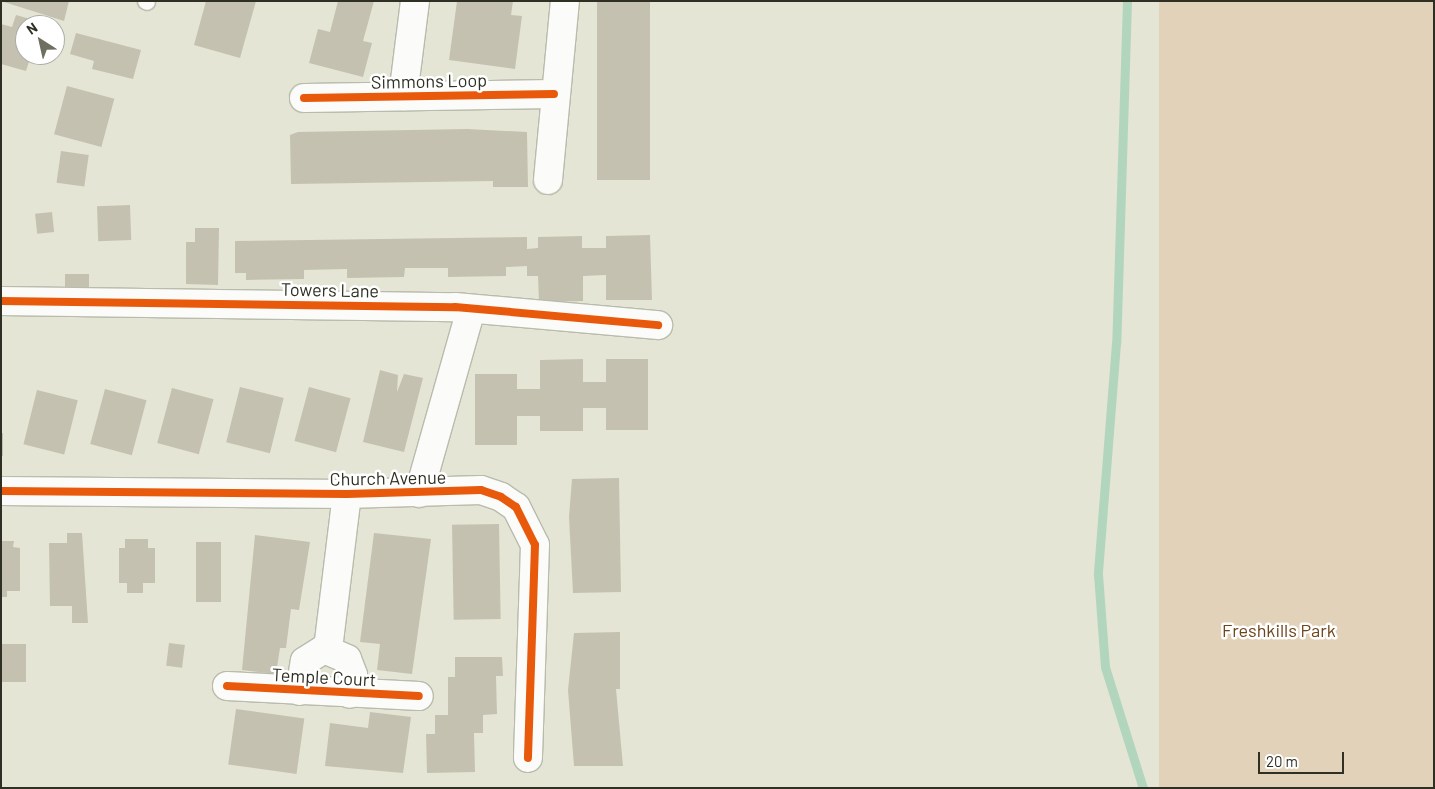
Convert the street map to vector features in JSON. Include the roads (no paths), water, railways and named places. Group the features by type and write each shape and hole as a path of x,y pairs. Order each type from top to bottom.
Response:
{"street":[{"name":"Simmons Loop","path":"403,96 415,1"},
{"path":"548,180 554,94 565,1"},
{"name":"Simmons Loop","path":"304,98 554,94"},
{"name":"Towers Lane","path":"1,301 471,309 658,325"},
{"path":"419,493 471,309"},
{"name":"Church Avenue","path":"1,491 347,494 481,490 516,508 528,526 535,545 528,758"},
{"name":"Temple Court","path":"328,650 347,494"},
{"name":"Temple Court","path":"300,691 305,661 316,651 328,650 341,653 351,667 350,694"},
{"name":"Temple Court","path":"227,686 350,694 419,696"}],"waterway":[{"path":"1127,1 1116,343 1098,574 1105,667 1143,788"}],"park label":[{"name":"Freshkills Park","path":"1279,630"}]}
